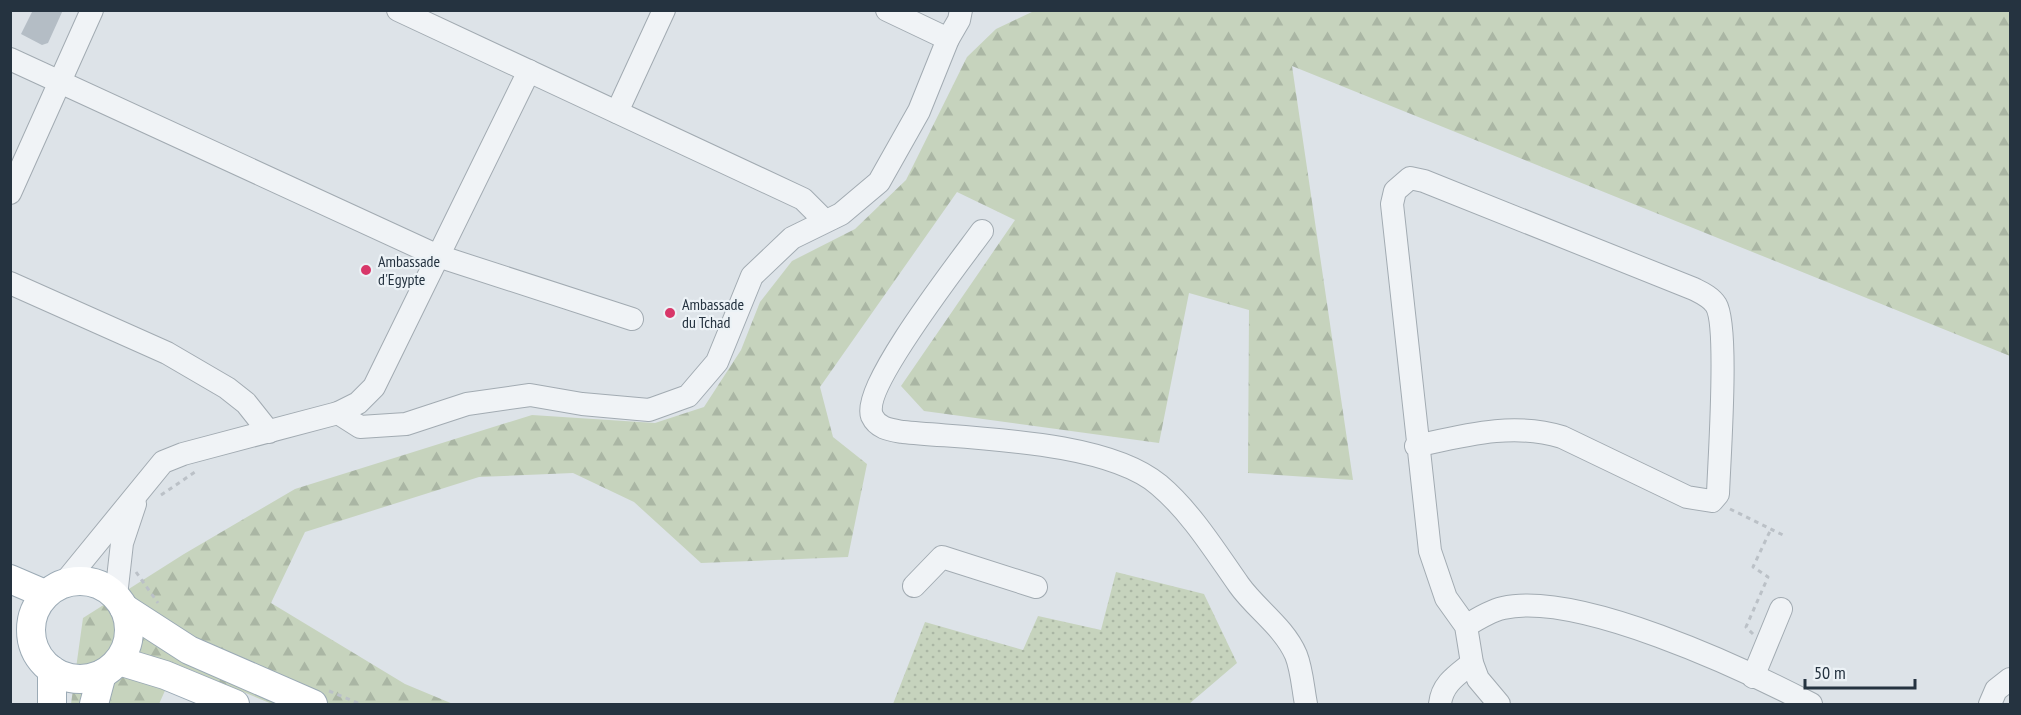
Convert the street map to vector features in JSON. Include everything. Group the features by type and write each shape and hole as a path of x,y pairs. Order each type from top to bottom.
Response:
{"main road":[{"path":"10,579 55,588 87,581 107,589 120,602 189,651 320,697"},
{"path":"55,588 20,623 36,653 52,670 76,679 110,667 165,675 235,705"},
{"path":"94,705 110,667 129,635 120,602"},
{"path":"52,670 52,705"}],"street":[{"path":"10,193 92,10"},
{"path":"398,10 804,199 824,220"},
{"path":"617,112 664,10"},
{"path":"338,413 360,428 406,424 467,404 530,395 582,404 649,410 688,396 717,362 752,276 792,238 841,213 879,182 919,111 961,20 887,10"},
{"path":"10,59 438,256 632,319"},
{"path":"120,602 122,543 163,462 183,454 338,413 358,403 374,387 529,71"},
{"path":"1416,446 1489,430 1520,429 1545,432 1562,437 1688,497 1712,501 1718,494 1722,341 1717,307 1709,297 1694,289 1424,181 1410,178 1395,191 1392,204 1416,446 1430,551 1446,598 1466,626 1472,663 1478,679 1499,705"},
{"path":"982,231 892,357 876,389 871,408 873,417 881,428 1056,447 1113,459 1136,469 1160,485 1197,526 1251,601 1287,640 1296,656 1304,704"},
{"path":"10,283 167,353 227,388 246,403 269,432"},
{"path":"55,588 147,495"},
{"path":"914,586 942,557 1036,587"},
{"path":"1466,626 1503,608 1533,605 1579,612 1640,628 1811,705"},
{"path":"1753,677 1781,609"},
{"path":"1440,705 1446,685 1472,663"},
{"path":"1990,705 1996,690 2010,679"}],"path":[{"path":"147,495 199,469"},
{"path":"1712,501 1783,535"},
{"path":"1760,640 1746,627 1768,577 1754,567 1771,529"},
{"path":"132,566 161,608"},
{"path":"320,697 360,705"}],"green space":[{"path":"1034,11 2010,11 2010,356 1292,66 1353,480 1248,473 1249,310 1189,293 1159,443 924,411 901,386 1015,220 957,192 820,387 833,437 867,464 848,557 701,563 634,502 573,473 479,477 305,532 271,603 405,684 453,704 272,704 177,664 159,704 71,704 83,618 184,554 295,489 532,415 655,423 704,407 741,350 760,302 792,261 855,229 906,180 967,57 996,29"},
{"path":"1116,572 1204,594 1237,663 1189,704 893,704 925,622 1023,650 1038,616 1101,630"}],"building":[{"path":"33,10 63,10 48,43 42,45 21,34"}],"place":[{"name":"Ambassade d'Egypte","path":"366,270"},
{"name":"Ambassade du Tchad","path":"670,313"}]}
